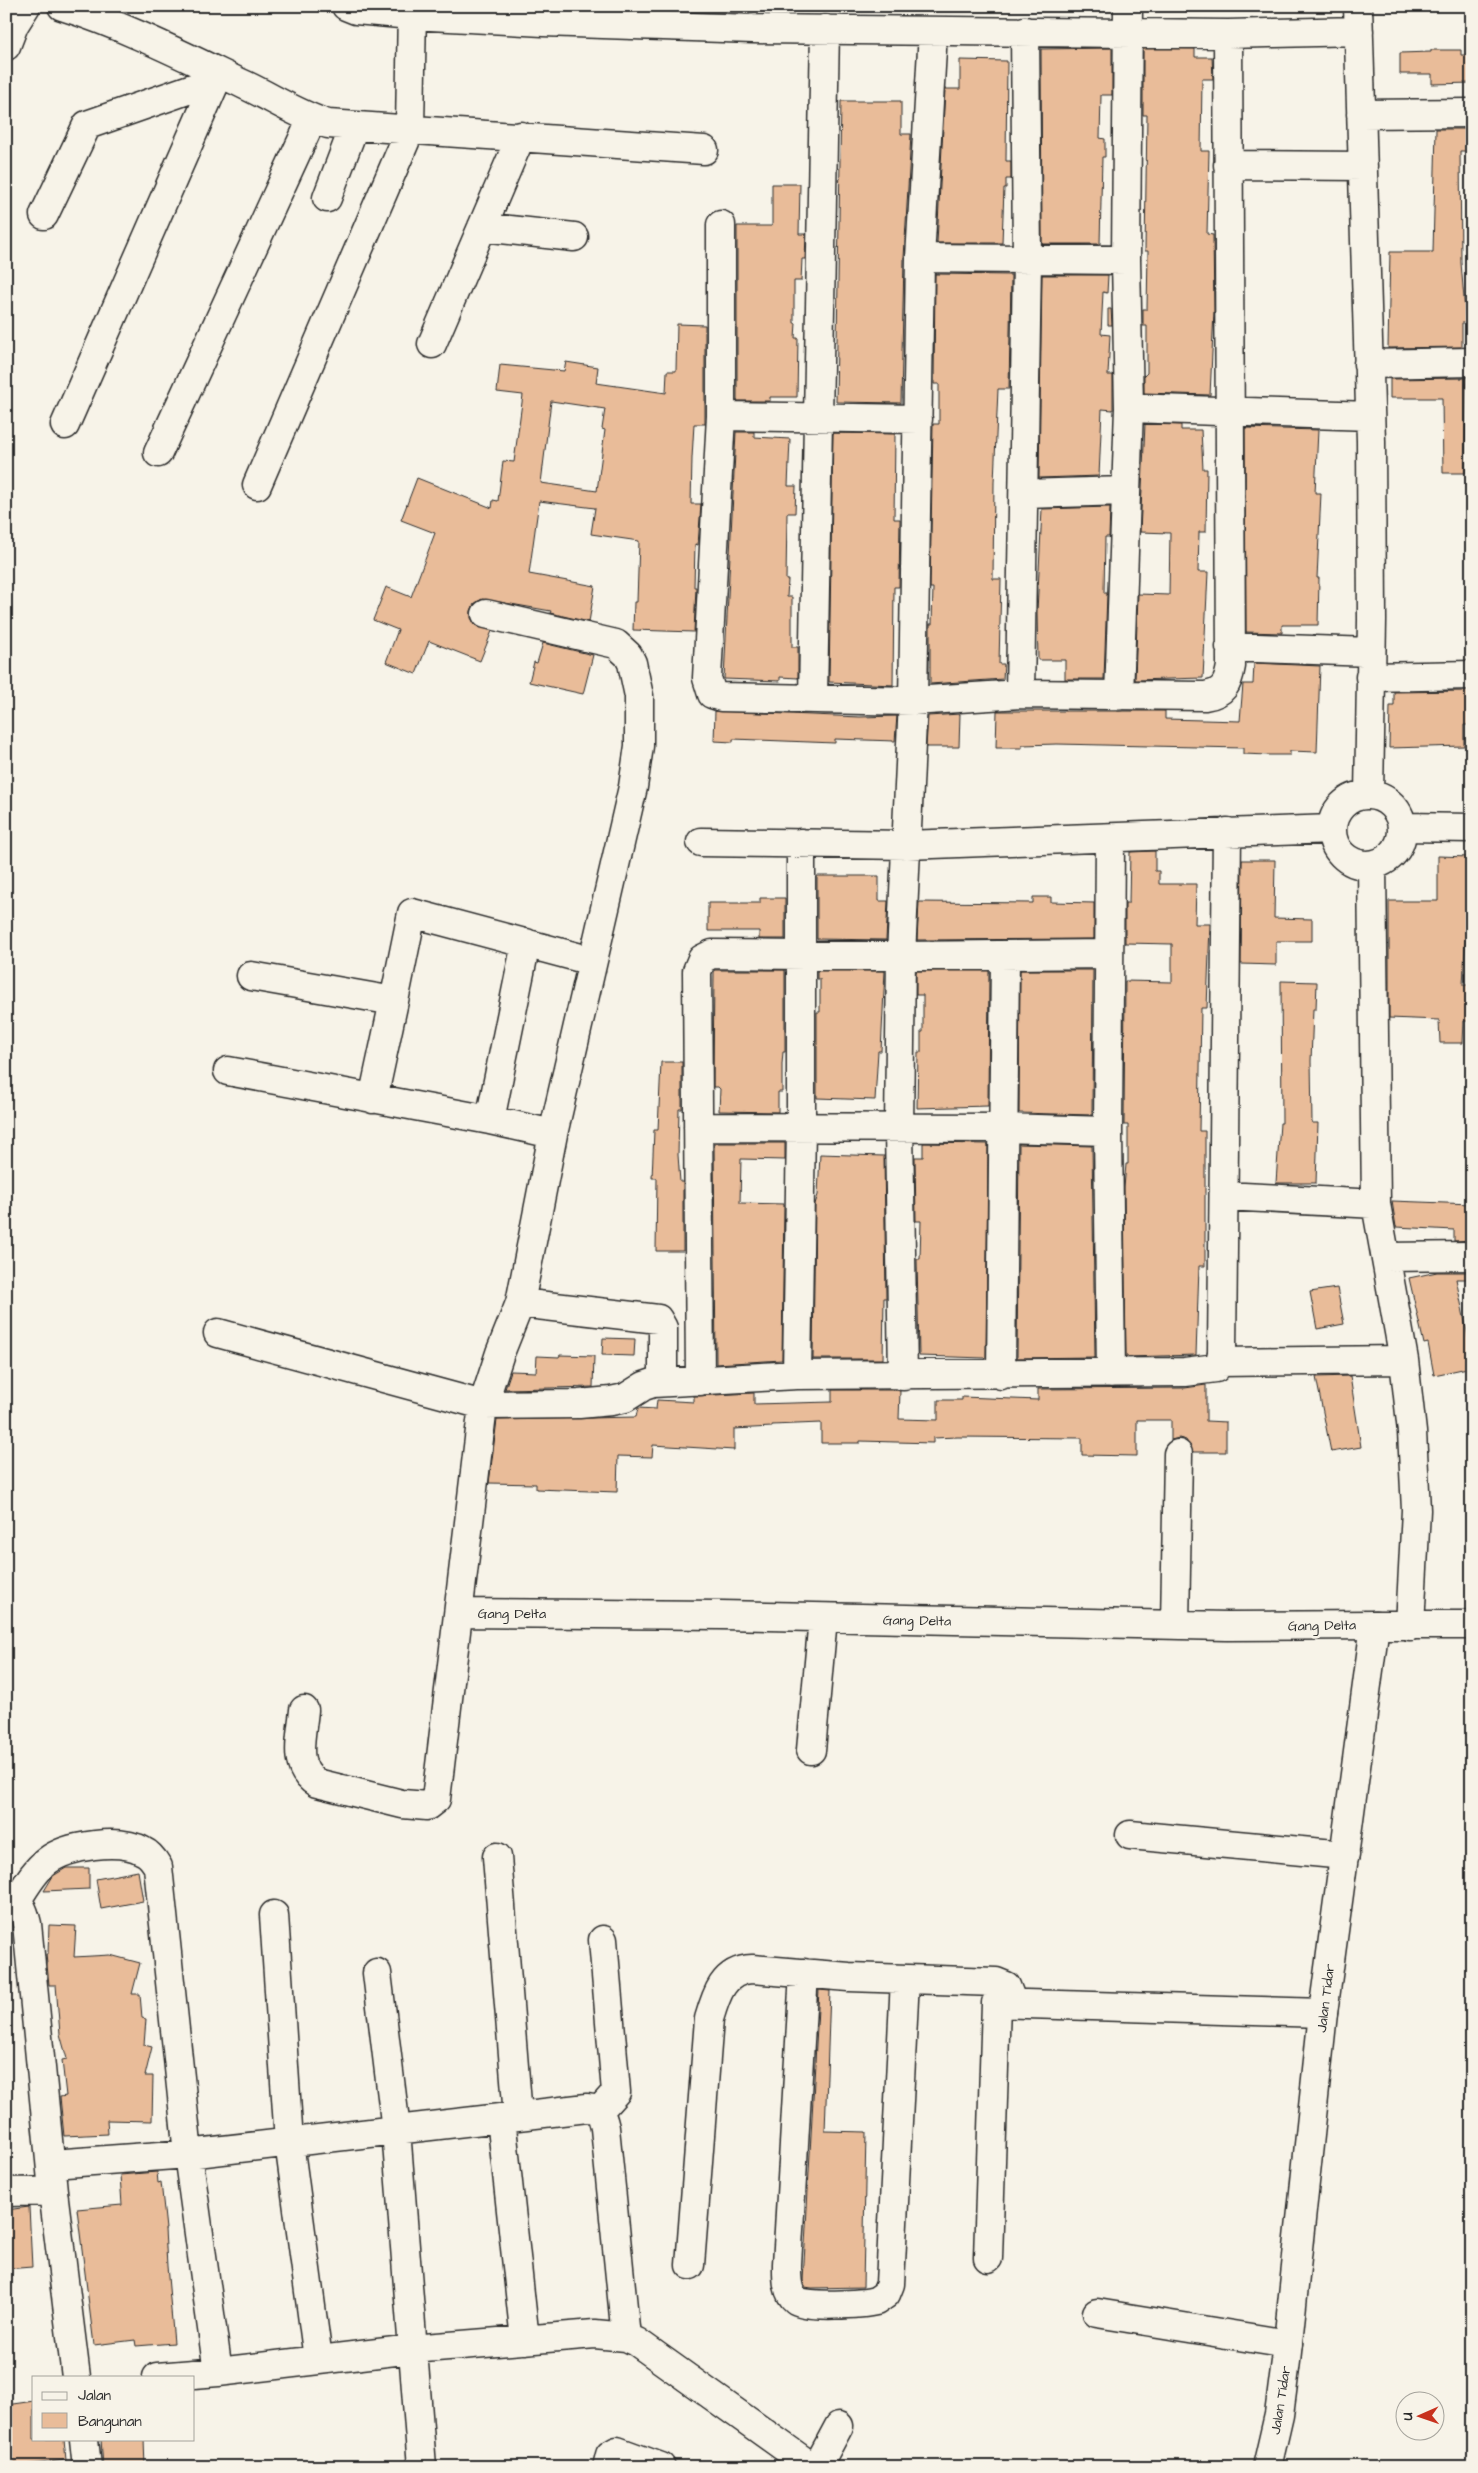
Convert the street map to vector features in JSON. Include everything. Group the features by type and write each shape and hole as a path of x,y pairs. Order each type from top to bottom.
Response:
{"street":[{"path":"6,46 14,25 26,6"},
{"path":"62,6 123,29 217,79 312,119 354,128 521,136 704,150"},
{"path":"346,6 356,10 411,10 543,22 727,17 825,29 933,32 1025,31 1128,19 1228,34 1358,18 1370,416 1371,664 1369,795"},
{"path":"257,485 410,130 411,10"},
{"path":"1119,696 1129,408 1126,260 1128,19"},
{"path":"813,698 820,418 825,29"},
{"path":"1020,694 1025,494 1027,260 1025,31"},
{"path":"903,1376 899,1128 901,956 914,701 920,258 933,32"},
{"path":"721,225 721,416 708,686 712,694 720,697 914,701 1020,694 1205,696 1218,693 1228,683 1231,666 1228,34"},
{"path":"44,215 87,126 217,79"},
{"path":"66,425 217,79"},
{"path":"1361,114 1472,113"},
{"path":"158,453 312,119"},
{"path":"327,198 354,128"},
{"path":"432,344 521,136"},
{"path":"1228,165 1363,166"},
{"path":"482,226 574,236"},
{"path":"920,258 1126,260"},
{"path":"1368,364 1472,362"},
{"path":"1129,408 1370,416"},
{"path":"721,416 918,419"},
{"path":"1025,494 1125,491"},
{"path":"304,1710 300,1758 304,1772 309,1778 317,1783 402,1804 421,1807 431,1804 436,1799 483,1405 500,1353 520,1303 544,1190 552,1134 633,786 640,714 639,696 632,663 628,655 616,644 486,614"},
{"path":"1230,647 1472,675"},
{"path":"1369,795 1388,802 1395,809 1402,827 1400,840 1395,852 1385,861 1372,865 1360,864 1349,860 1340,852 1334,841 1332,829 1338,811 1344,804 1351,799 1369,795"},
{"path":"1402,827 1472,828"},
{"path":"701,842 907,845 1332,829"},
{"path":"218,1333 483,1405 579,1404 611,1401 624,1398 644,1386 663,1382 797,1375 903,1376 1201,1372 1216,1368 1220,1362 1224,1196 1227,832"},
{"path":"1110,838 1108,1132 1111,1373"},
{"path":"797,1375 801,1127 801,843"},
{"path":"1372,865 1376,1204 1404,1360 1412,1432 1416,1510 1410,1626"},
{"path":"373,1099 412,913 592,961"},
{"path":"490,1120 526,943"},
{"path":"700,1381 697,971 700,962 712,954 1005,956 1109,954"},
{"path":"1001,1375 1005,956"},
{"path":"251,976 394,1000"},
{"path":"228,1071 490,1120 552,1134"},
{"path":"698,1128 1002,1128 1108,1132"},
{"path":"1224,1196 1376,1204"},
{"path":"1386,1257 1472,1256"},
{"path":"520,1303 658,1319 662,1328 663,1382"},
{"path":"1220,1362 1404,1360"},
{"path":"1175,1625 1178,1454"},
{"name":"Gang Delta","path":"459,1613 1175,1625 1375,1624"},
{"path":"810,1750 823,1618"},
{"path":"1375,1624 1410,1626 1472,1625"},
{"name":"Jalan Tidar","path":"1268,2466 1279,2415 1323,2013 1375,1624"},
{"path":"1130,1835 1345,1855"},
{"path":"76,2376 53,2191 52,2164 27,1924 23,1910 12,1897 38,1868 49,1859 69,1850 110,1844 142,1850 152,1857 158,1867 161,1879 188,2154 218,2372"},
{"path":"497,1857 509,2117 525,2340"},
{"path":"274,1915 289,2142 318,2359"},
{"path":"599,2111 616,2092 604,1940"},
{"path":"690,2265 709,2019 720,1988 736,1971 752,1969 1001,1983 1008,1989 1012,2001 996,2002"},
{"path":"377,1972 396,2130 422,2467"},
{"path":"804,1973 787,2264 789,2290 795,2300 807,2304 876,2301 886,2294 890,2284 905,1979"},
{"path":"996,2002 1323,2013"},
{"path":"988,2258 996,2002"},
{"path":"52,2164 188,2154 587,2108 599,2111"},
{"path":"599,2111 605,2128 626,2337"},
{"path":"6,2192 53,2191"},
{"path":"1097,2312 1288,2344"},
{"path":"169,2376 218,2372 412,2348 595,2334 626,2337 665,2360 811,2464 839,2426"},
{"path":"84,2440 87,2467"},
{"path":"607,2467 611,2453 617,2451 661,2467"}],"building":[{"path":"1112,48 1112,95 1101,95 1100,138 1105,139 1105,157 1102,157 1100,244 1042,244 1041,49"},
{"path":"1143,49 1195,49 1195,57 1212,57 1213,79 1202,79 1201,151 1209,151 1207,234 1213,235 1214,311 1210,395 1144,393 1144,376 1147,373 1147,326 1143,326 1143,309 1147,309 1148,251 1145,251 1147,115 1143,115"},
{"path":"1431,50 1461,50 1461,55 1472,55 1472,83 1432,84 1432,74 1400,74 1400,53 1431,52"},
{"path":"960,60 1007,61 1006,161 1011,161 1011,179 1006,179 1006,188 1004,188 1002,243 937,243 945,89 960,89"},
{"path":"841,101 901,101 901,134 911,134 904,258 901,403 836,402"},
{"path":"1436,129 1466,129 1466,151 1460,151 1461,263 1466,323 1462,323 1462,347 1388,348 1390,252 1433,252"},
{"path":"772,184 800,184 799,234 806,234 805,259 802,259 801,281 794,281 795,338 798,338 797,397 770,397 770,401 737,401 737,226 772,226"},
{"path":"935,274 1011,275 1009,389 998,389 994,482 993,579 1001,579 999,664 1004,664 1003,679 930,684 930,624 932,624 933,588 930,588 933,424 939,424 939,384 934,384"},
{"path":"1042,275 1108,275 1107,293 1103,292 1101,334 1110,335 1108,375 1113,375 1113,410 1102,409 1099,476 1039,478"},
{"path":"1108,309 1111,309 1112,325 1108,325"},
{"path":"677,324 705,325 705,424 694,424 692,458 691,504 701,504 698,545 695,544 694,632 633,630 634,602 637,602 639,541 591,534 595,508 539,501 529,574 595,586 589,622 550,613 551,611 482,599 474,604 471,618 475,625 492,631 480,661 429,641 416,674 386,662 398,630 373,620 386,587 411,597 435,533 401,520 417,478 492,508 493,500 498,501 503,461 514,462 523,395 497,392 500,365 564,371 566,362 598,367 596,383 666,393 667,371 676,371","holes":["551,401 605,409 602,429 605,430 597,491 541,483"]},
{"path":"1466,378 1465,473 1443,473 1442,398 1390,398 1390,379"},
{"path":"1145,424 1181,425 1181,430 1201,430 1203,469 1207,469 1206,532 1199,532 1198,572 1208,572 1203,678 1135,680 1138,594 1169,595 1170,533 1140,532"},
{"path":"1245,428 1318,430 1315,493 1321,493 1317,578 1319,578 1318,625 1282,625 1282,633 1246,632"},
{"path":"736,432 754,432 754,437 790,439 788,486 796,486 795,513 787,513 786,580 788,580 787,597 792,597 792,647 798,647 798,678 780,677 780,681 724,679"},
{"path":"833,433 895,434 894,519 900,519 899,587 894,587 893,685 829,682"},
{"path":"1110,507 1109,537 1105,537 1104,593 1107,593 1104,679 1065,679 1065,660 1038,660 1037,612 1042,509"},
{"path":"543,643 593,655 583,694 529,682 534,662 537,663"},
{"path":"1254,663 1320,666 1317,752 1290,751 1290,755 1269,755 1243,754 1243,748 1057,744 1022,745 1022,748 996,748 997,711 1165,711 1165,719 1240,721 1243,684 1253,684"},
{"path":"1469,691 1472,725 1464,725 1464,746 1389,748 1390,706 1394,706 1394,692"},
{"path":"715,711 860,717 897,716 895,741 835,739 835,743 733,739 733,742 714,741"},
{"path":"960,714 959,747 926,747 928,716"},
{"path":"1155,851 1155,871 1159,871 1159,884 1196,884 1195,924 1210,924 1207,1008 1201,1008 1199,1131 1205,1131 1205,1266 1199,1266 1196,1355 1126,1357 1124,1188 1126,1164 1128,1164 1128,1125 1124,1125 1125,981 1172,982 1172,944 1125,943 1125,903 1129,903 1130,852"},
{"path":"1438,856 1470,857 1463,985 1472,985 1471,1021 1464,1021 1463,1043 1440,1043 1439,1020 1389,1018 1389,901 1438,901"},
{"path":"1242,860 1275,860 1274,918 1312,919 1312,941 1276,941 1276,965 1241,964"},
{"path":"817,876 879,876 879,901 888,901 886,940 817,939"},
{"path":"1033,897 1051,897 1051,902 1094,903 1094,939 917,940 919,902 1033,903"},
{"path":"760,898 785,898 785,939 759,939 759,931 708,931 708,903 760,903"},
{"path":"714,970 785,970 785,1052 783,1052 782,1064 782,1092 778,1092 778,1112 719,1111 720,1089 713,1087"},
{"path":"1020,970 1093,970 1092,1115 1019,1113"},
{"path":"817,971 885,971 881,1051 878,1051 875,1100 817,1098 817,1012 820,1012 820,979 817,979"},
{"path":"916,971 989,971 988,1106 917,1108 918,1052 921,1052 921,1032 923,1032 923,995 916,995"},
{"path":"1281,981 1317,982 1316,1009 1313,1009 1311,1061 1312,1123 1318,1123 1316,1183 1276,1183 1280,1123 1282,1123"},
{"path":"661,1062 682,1062 682,1109 679,1109 678,1155 680,1182 683,1182 683,1251 656,1251 657,1178 652,1178 654,1130 658,1130"},
{"path":"714,1143 785,1143 785,1160 741,1159 740,1203 784,1204 782,1360 716,1364"},
{"path":"923,1143 988,1144 986,1358 919,1356 917,1259 920,1259 921,1221 916,1221 915,1157 923,1157"},
{"path":"1019,1144 1092,1146 1095,1357 1017,1358"},
{"path":"820,1154 884,1156 886,1298 884,1298 883,1359 813,1359 815,1204 818,1195"},
{"path":"1392,1201 1472,1204 1472,1240 1454,1241 1454,1230 1396,1227"},
{"path":"1437,1272 1472,1272 1472,1279 1456,1279 1470,1346 1472,1346 1472,1367 1434,1375 1428,1343 1424,1344 1409,1278"},
{"path":"1337,1288 1344,1324 1317,1329 1310,1292"},
{"path":"603,1338 635,1339 634,1356 602,1355"},
{"path":"560,1355 594,1356 593,1387 505,1389 511,1371 536,1372 537,1356 559,1357"},
{"path":"1350,1376 1361,1447 1331,1452 1316,1377"},
{"path":"1206,1385 1206,1421 1226,1422 1226,1452 1193,1452 1186,1440 1179,1438 1171,1440 1171,1420 1137,1420 1137,1456 1082,1455 1082,1438 958,1437 933,1438 933,1443 860,1441 860,1443 821,1443 821,1423 772,1425 772,1427 734,1429 734,1450 653,1445 652,1457 618,1456 617,1492 536,1489 536,1484 489,1483 497,1420 636,1417 638,1408 656,1409 657,1400 694,1402 694,1396 754,1393 754,1404 832,1402 832,1390 896,1390 900,1391 899,1419 938,1420 938,1400 962,1400 962,1397 1038,1400 1038,1389 1185,1388"},
{"path":"66,1868 89,1868 89,1889 44,1891 53,1876"},
{"path":"138,1871 143,1901 101,1909 96,1879"},
{"path":"49,1925 76,1926 74,1957 110,1955 140,1963 132,1994 140,1994 142,2018 146,2019 144,2045 152,2047 145,2076 153,2076 152,2121 107,2120 108,2134 64,2136 60,2097 66,2096 62,2060 67,2059 60,2034 56,1985 49,1985 46,1954 48,1954"},
{"path":"819,1990 830,1991 825,2131 866,2132 863,2287 812,2288 805,2287 803,2281"},
{"path":"157,2172 158,2183 161,2182 166,2229 167,2266 174,2343 136,2346 135,2340 94,2345 77,2209 122,2205 120,2175"},
{"path":"29,2207 32,2267 6,2269 6,2210"},
{"path":"32,2401 32,2440 64,2440 66,2460 6,2467 6,2405"},
{"path":"101,2440 144,2440 145,2467 103,2467"}]}
